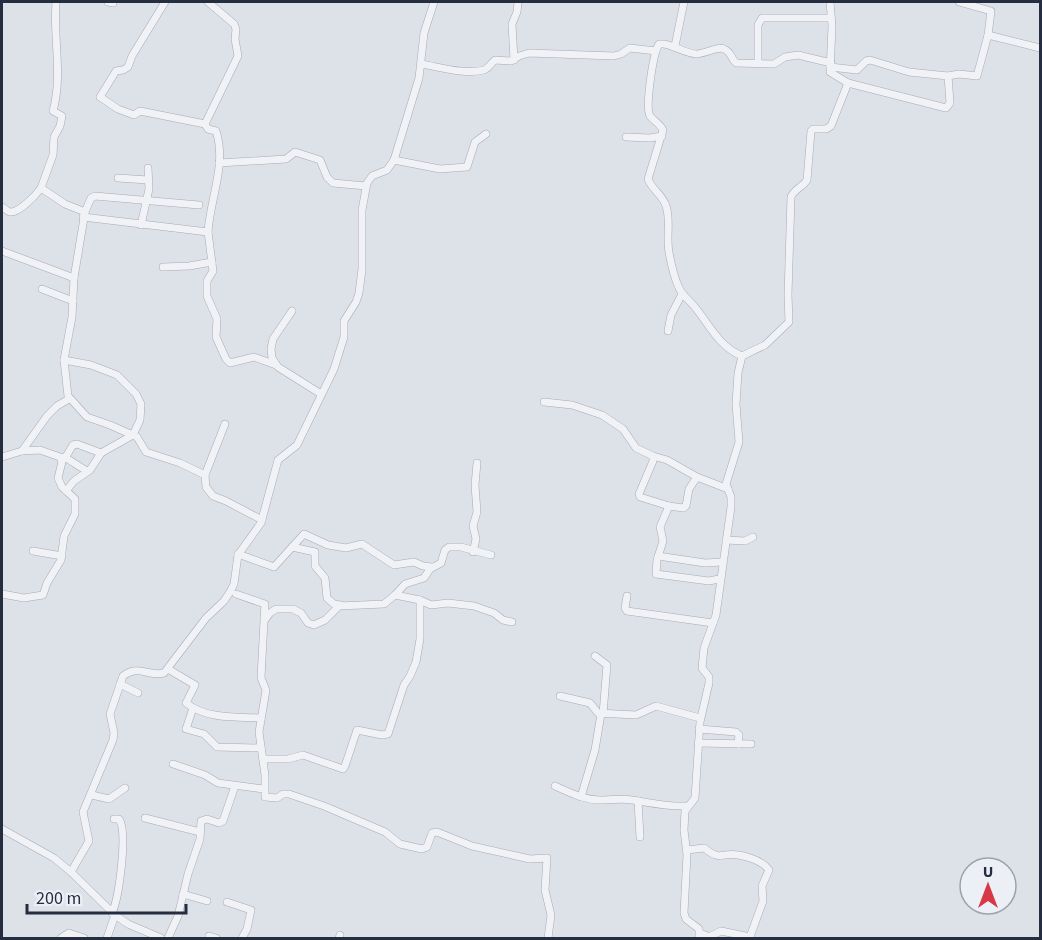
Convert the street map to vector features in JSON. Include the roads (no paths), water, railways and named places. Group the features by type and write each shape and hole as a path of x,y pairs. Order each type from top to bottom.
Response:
{"street":[{"path":"2,207 12,212 31,200 40,188 53,154 54,137 62,116 53,111 58,85 56,2"},
{"path":"165,2 132,56 128,67 116,71 100,97 118,109 134,115 140,111 205,124 206,128 216,130 219,163 208,232 213,271 207,281 207,296 217,319 216,337 230,363 254,357 276,365 321,394"},
{"path":"205,124 238,54 234,24 208,2"},
{"path":"71,872 89,841 83,815 113,740 110,714 123,676 126,673 140,670 159,674 168,669 206,618 224,601 234,584 238,554 260,526 278,460 297,445 342,346 344,321 359,293 362,269 362,210 366,186 372,176 387,170 394,160 422,64 424,33 434,2"},
{"path":"514,60 512,24 518,2"},
{"path":"675,46 684,2"},
{"path":"830,2 831,74 848,83 946,108 950,103 948,76"},
{"path":"742,356 728,348 682,294 672,267 668,250 667,208 665,201 651,186 648,179 662,136 662,127 649,113 656,51 661,44 675,46 695,54 724,48 736,63 774,64 785,57 798,55 857,70 870,60 909,72 977,76 988,35 991,11 959,2"},
{"path":"758,62 758,25 762,18 831,18"},
{"path":"988,35 1041,48"},
{"path":"422,64 460,70 483,70 495,60 508,62 530,53 614,56 630,48 656,51"},
{"path":"742,356 765,345 789,322 791,197 794,192 804,186 807,180 811,131 831,126 848,83"},
{"path":"394,160 440,169 467,167 475,142 486,134"},
{"path":"626,137 645,139 662,136"},
{"path":"219,163 286,159 295,152 320,160 327,177 333,183 366,186"},
{"path":"141,225 149,192 148,168"},
{"path":"118,178 148,180"},
{"path":"40,188 84,215 141,225 208,232"},
{"path":"199,205 94,196 91,198 84,215 74,278 72,317 64,360 66,392 69,399 92,420 133,435 146,452 180,463 205,475"},
{"path":"2,251 74,278"},
{"path":"163,267 212,262"},
{"path":"42,289 73,301"},
{"path":"668,331 671,315 682,294"},
{"path":"276,365 271,354 271,342 292,311"},
{"path":"687,850 704,848 710,854 717,856 727,854 747,857 767,867 769,870 762,886 764,902 750,937 721,931 709,937 699,936 696,926 685,916 687,850 684,830 685,811 695,798 700,718 710,683 709,677 702,668 704,648 716,615 731,502 726,484 739,442 736,404 738,373 742,356"},
{"path":"64,360 92,365 117,375 140,400 140,416 133,435 101,453 88,471 74,481 66,491"},
{"path":"22,451 47,416 69,399"},
{"path":"544,402 572,405 602,415 623,429 636,448 728,489"},
{"path":"225,424 205,475 206,487 210,495 262,520"},
{"path":"2,594 24,598 42,596 62,556 64,536 75,513 75,499 66,491 58,478 63,457 76,444 101,453"},
{"path":"2,457 22,451 40,450 63,457 78,468 88,471"},
{"path":"653,456 654,461 639,496 669,506 685,507 689,489 697,477"},
{"path":"473,552 476,539 473,526 477,512 475,485 477,463"},
{"path":"669,506 660,527 663,541 658,556 657,575 709,581 720,579"},
{"path":"238,554 274,567 304,534 328,545 346,548 362,544 394,565 414,562 432,567"},
{"path":"726,540 745,541 753,537"},
{"path":"292,547 315,552 315,567 325,578 327,598 334,604 342,605 384,604 405,584 423,578 432,567 441,563 445,550 449,547 461,547 491,555"},
{"path":"33,551 62,556"},
{"path":"658,556 705,563 722,562"},
{"path":"236,594 265,604 261,678 266,690 259,732 266,798 277,798 286,794 324,806 388,834 400,844 425,848 432,833 437,832 472,846 530,859 547,858 545,890 551,915 548,939"},
{"path":"395,595 420,600 431,605 448,603 474,606 489,610 503,620 512,622"},
{"path":"627,596 625,608 627,611 713,623"},
{"path":"263,759 288,759 303,755 343,769 357,730 388,734 404,685 416,662 420,639 420,600"},
{"path":"264,621 276,609 293,609 301,613 308,623 314,625 325,620 336,607 342,605"},
{"path":"581,797 595,750 602,714 607,665 595,656"},
{"path":"168,669 195,685 186,703 193,708 207,714 261,718"},
{"path":"120,684 138,693"},
{"path":"560,696 590,702 597,712 602,714 636,714 656,706 700,718"},
{"path":"193,708 186,729 204,734 217,747 261,748"},
{"path":"699,729 736,732 739,735 738,744"},
{"path":"698,743 751,744"},
{"path":"173,764 206,775 218,783 264,789"},
{"path":"168,939 178,916 200,824 204,819 219,823 224,820 235,786"},
{"path":"555,786 581,797 599,800 621,799 657,803 667,807 687,806"},
{"path":"92,795 109,799 124,788"},
{"path":"638,801 640,837"},
{"path":"145,818 200,831"},
{"path":"106,939 113,914 124,850 121,839 122,824 118,819 114,819"},
{"path":"2,829 46,852 71,872 113,914 128,924 161,939"},
{"path":"183,894 207,901"},
{"path":"227,902 251,910 242,939"},
{"path":"61,938 69,933 84,939"}]}
